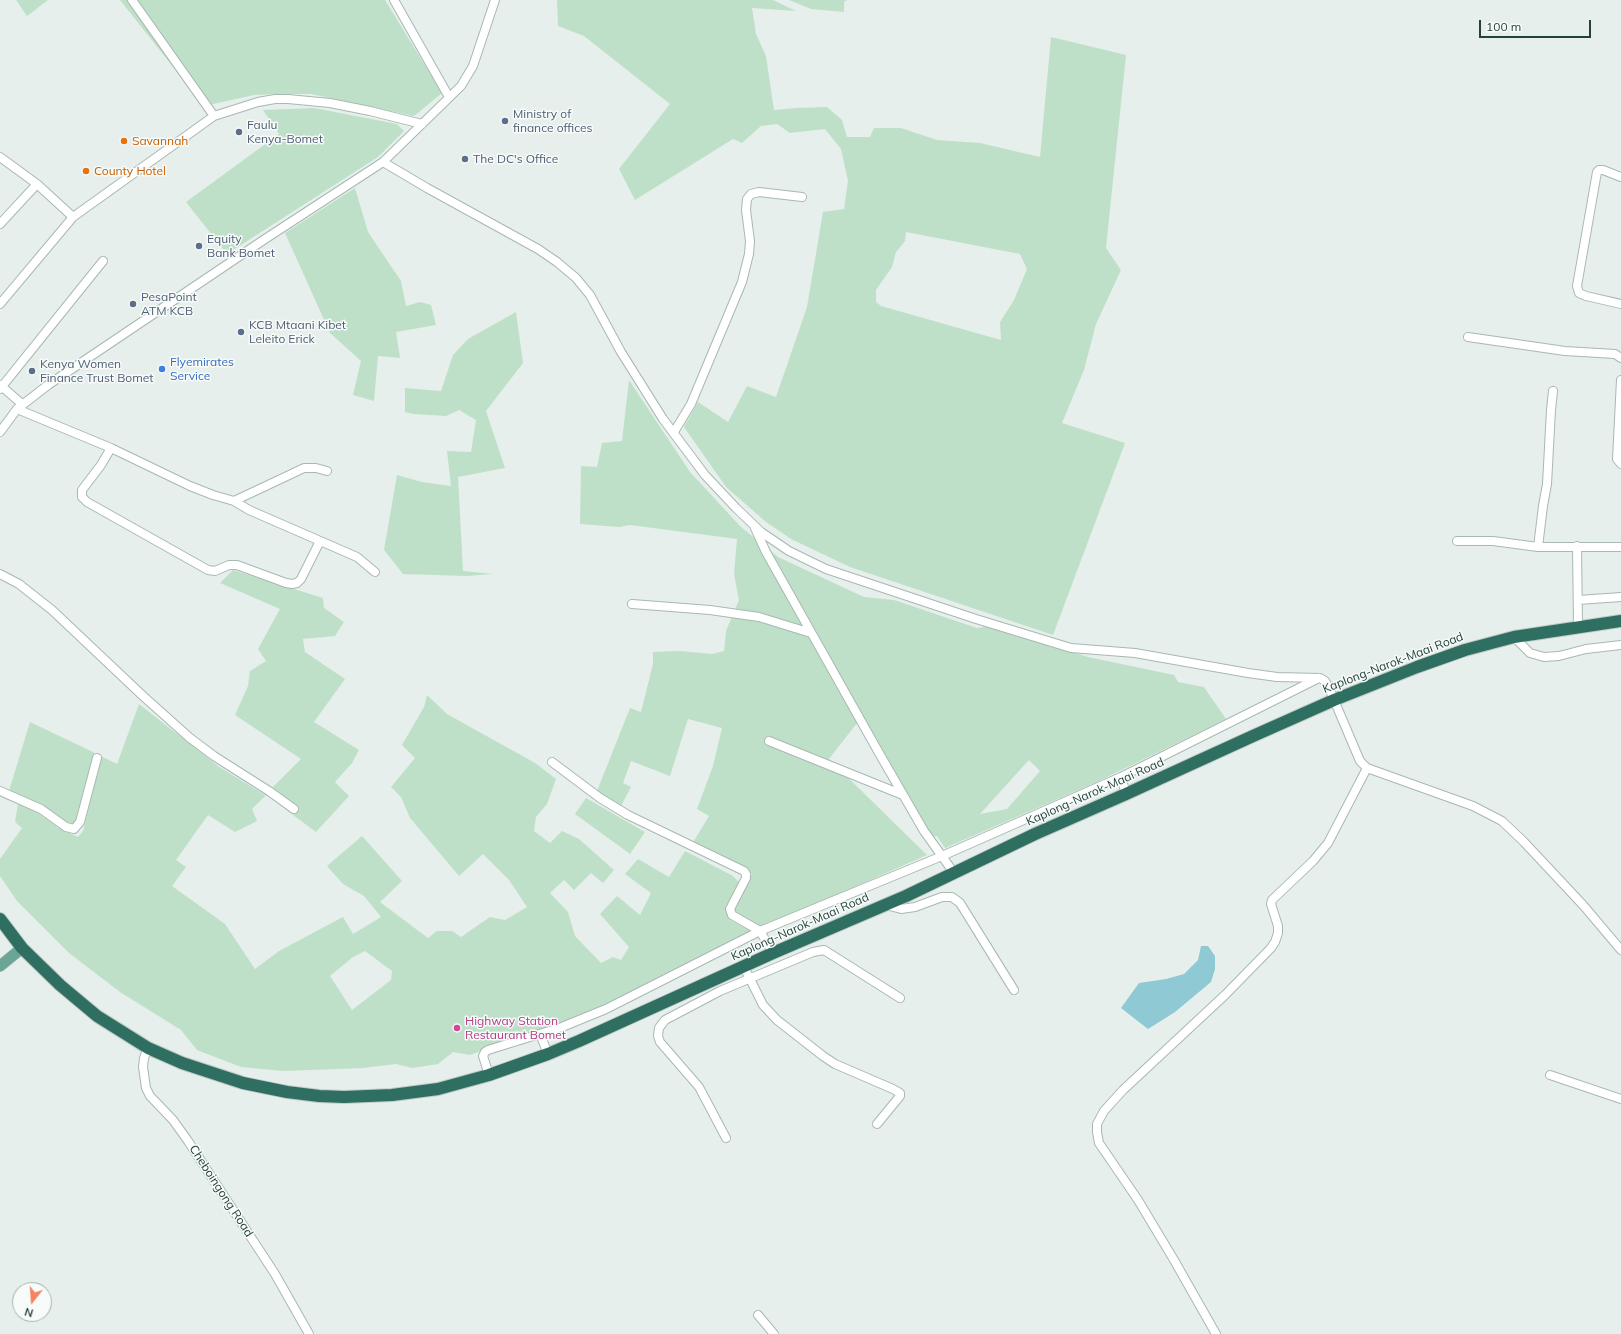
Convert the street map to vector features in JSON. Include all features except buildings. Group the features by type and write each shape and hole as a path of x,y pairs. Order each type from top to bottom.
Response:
{"highway":[{"name":"Kaplong-Narok-Maai Road","path":"0,919 22,948 60,985 97,1016 148,1048 182,1063 243,1083 287,1092 319,1096 344,1097 415,1093 454,1086 548,1054 773,953 885,905 1034,834 1334,700 1417,667 1465,650 1514,637 1578,626 1621,621"}],"main road":[{"path":"0,966 22,948"}],"street":[{"path":"132,0 214,116"},
{"path":"394,0 449,97"},
{"path":"0,432 20,406 69,370 346,185 383,162 462,86 472,66 495,0"},
{"path":"0,304 73,217 214,116 258,102 274,99 288,99 330,103 370,110 422,124"},
{"path":"0,157 37,184 73,217"},
{"path":"383,162 426,188 538,249 576,278 590,295 622,352 663,419 705,475 761,532 789,551 826,569 976,619 1070,648 1135,653 1248,674 1277,677 1320,678 1325,682 1334,700 1360,761 1367,768 1473,806 1502,820 1535,853 1621,950"},
{"path":"1621,177 1603,170 1599,170 1597,172 1577,286 1579,293 1586,296 1621,304"},
{"path":"0,224 37,184"},
{"path":"674,432 691,404 742,282 749,254 750,241 746,210 747,199 752,194 759,192 802,197"},
{"path":"103,261 0,387 20,406 190,486 213,495 234,500 250,510 357,557 375,572"},
{"path":"1468,337 1558,350 1616,354 1621,358"},
{"path":"1621,380 1618,458 1621,464"},
{"path":"1538,547 1547,484 1550,410 1553,391"},
{"path":"111,448 101,465 82,490 82,497 93,505 208,570 215,571 229,565 237,565 286,583 297,583 301,579 320,541"},
{"path":"234,500 304,468 327,470"},
{"path":"753,524 766,552 903,795 924,831 954,873"},
{"path":"1457,541 1493,541 1538,547 1621,547"},
{"path":"1577,546 1578,626"},
{"path":"0,574 19,584 52,610 190,738 214,756 294,809"},
{"path":"1578,600 1621,597"},
{"path":"632,604 710,610 759,617 811,633"},
{"path":"1514,637 1530,653 1544,657 1559,656 1586,649 1621,646"},
{"path":"489,1075 483,1056 485,1052 562,1027 606,1009 760,931 942,856 1121,777 1320,678"},
{"path":"769,741 903,795"},
{"path":"0,791 41,809 66,827 74,829 80,822 97,758"},
{"path":"552,762 600,798 628,815 744,871 746,878 730,909 732,915 760,931 773,953"},
{"path":"1216,1334 1138,1200 1100,1143 1096,1132 1097,1124 1104,1111 1123,1090 1225,995 1271,948 1278,933 1278,926 1271,904 1272,900 1313,861 1328,842 1367,768"},
{"path":"1121,777 1126,794"},
{"path":"885,905 901,909 915,907 942,898 952,897 960,903 1014,990"},
{"path":"726,1138 699,1087 660,1042 658,1036 659,1028 665,1020 681,1010 720,991 814,952 824,950 900,998"},
{"path":"744,967 763,1006 777,1020 835,1064 900,1093 900,1096 877,1124"},
{"path":"540,1034 548,1054"},
{"name":"Cheboingong Road","path":"148,1048 144,1058 143,1067 146,1088 150,1096 173,1120 188,1141 267,1262 302,1319 309,1334"},
{"path":"1550,1075 1621,1099"},
{"path":"758,1315 774,1334"}],"green space":[{"path":"16,0 48,0 27,16"},
{"path":"120,0 385,0 442,93 414,116 311,94 254,95 204,106"},
{"path":"557,0 773,0 796,11 752,8 756,34 766,56 774,110 827,107 842,120 847,137 870,137 874,128 901,128 937,140 980,143 1040,157 1051,37 1126,55 1106,248 1121,270 1096,324 1084,370 1062,423 1125,443 1053,635 850,567 791,539 766,522 726,487 684,427 698,402 728,422 747,386 776,397 807,307 823,212 844,209 848,181 841,149 825,129 790,133 777,124 761,126 742,143 733,139 635,200 619,169 670,104 584,36 558,26","holes":["906,232 1020,254 1027,269 1014,300 1000,322 1001,340 881,306 876,302 876,290 892,267 896,252 905,241"]},
{"path":"789,0 847,0 844,2 844,12 811,9"},
{"path":"314,108 397,124 404,131 378,157 227,254 186,202 279,134 263,110"},
{"path":"355,188 368,232 401,281 406,306 420,302 431,305 436,325 396,332 400,358 378,356 374,401 353,395 361,361 330,333 285,233"},
{"path":"516,312 523,363 486,411 505,468 458,477 463,571 493,574 467,576 403,574 384,550 397,475 422,482 451,486 447,451 471,452 476,420 459,410 446,416 413,414 405,412 405,388 441,391 453,355 468,339"},
{"path":"629,380 690,472 741,527 778,557 864,597 894,600 977,628 991,626 1088,657 1174,675 1178,682 1204,687 1226,719 1097,782 945,848 937,836 925,838 857,723 829,759 927,855 761,928 735,914 734,910 752,874 692,844 709,816 697,809 713,766 722,728 688,719 670,776 631,761 623,783 631,787 621,806 597,791 630,708 641,712 653,664 653,652 679,651 712,654 724,651 726,631 739,600 734,574 737,539 630,525 619,527 580,524 581,466 597,467 602,443 622,441","holes":["1029,760 1040,771 1007,809 980,814"]},
{"path":"233,570 323,598 324,608 344,622 335,636 303,639 305,652 345,679 314,722 359,750 352,763 335,782 349,796 316,832 266,795 252,809 257,821 235,832 208,815 176,860 186,867 172,886 225,924 255,969 279,951 343,917 353,934 381,917 364,896 343,884 327,866 362,836 402,881 380,902 428,938 437,931 452,931 461,937 490,917 505,920 527,907 509,880 483,854 459,876 410,818 401,797 391,787 415,758 402,745 424,707 427,695 447,714 535,763 556,779 547,804 536,817 534,831 550,843 562,831 579,839 614,870 603,883 591,873 574,890 564,880 550,893 568,912 575,936 601,963 613,957 621,960 629,947 600,914 617,896 640,915 651,893 625,874 638,859 669,877 685,851 733,876 739,882 727,912 730,920 751,931 625,995 563,1024 525,1035 470,1055 453,1052 438,1064 412,1068 396,1064 363,1068 283,1071 241,1067 197,1050 181,1030 120,992 69,953 17,901 0,876 0,859 22,828 15,822 18,804 34,810 57,827 78,837 83,831 101,756 117,764 139,704 218,766 265,795 301,759 235,715 248,686 250,671 266,661 258,649 280,609 220,583","holes":["365,951 392,971 391,980 352,1010 330,976 353,957"]},
{"path":"30,722 95,753 76,822 73,824 67,823 9,791"},
{"path":"586,798 645,832 630,854 575,814"}],"water":[{"path":"1201,946 1208,946 1215,956 1215,969 1211,982 1175,1012 1148,1029 1121,1008 1139,983 1166,979 1184,974 1198,960"}],"place":[{"name":"Ministry of finance offices","path":"505,121"},
{"name":"Faulu Kenya-Bomet","path":"239,132"},
{"name":"Savannah","path":"124,141"},
{"name":"The DC's Office","path":"465,159"},
{"name":"County Hotel","path":"86,171"},
{"name":"Equity Bank Bomet","path":"199,246"},
{"name":"PesaPoint ATM KCB","path":"133,304"},
{"name":"KCB Mtaani Kibet Leleito Erick","path":"241,332"},
{"name":"Flyemirates Service","path":"162,369"},
{"name":"Kenya Women Finance Trust Bomet","path":"32,371"},
{"name":"Highway Station Restaurant Bomet","path":"457,1028"}]}
